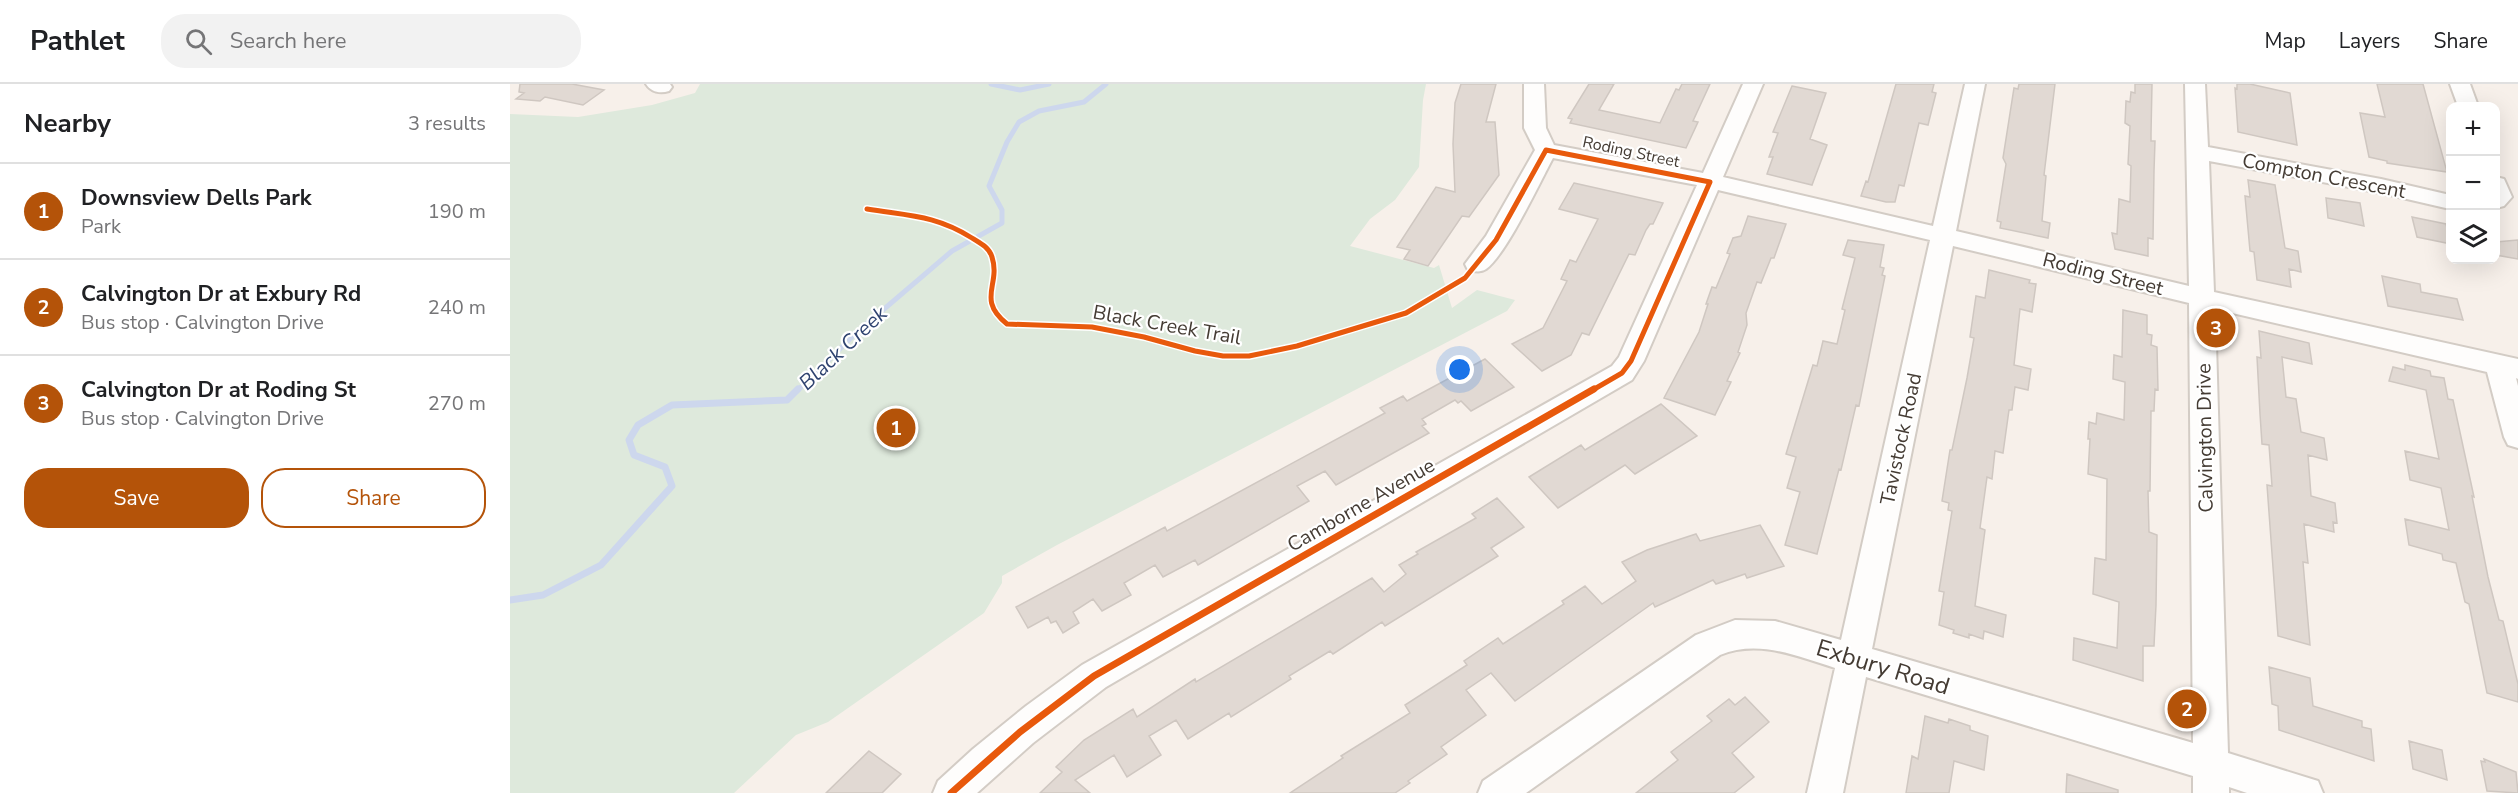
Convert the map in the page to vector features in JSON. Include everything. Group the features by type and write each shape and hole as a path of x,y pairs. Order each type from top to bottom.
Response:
{"street":[{"path":"1477,264 1496,240 1546,150 1535,128 1533,84"},
{"name":"Camborne Avenue","path":"951,793 1031,721 1094,676 1622,373 1630,361 1753,84"},
{"name":"Tavistock Road","path":"1825,793 1945,236 1975,84"},
{"name":"Calvington Drive","path":"2196,84 2211,778"},
{"path":"2460,84 2467,102"},
{"name":"Roding Street","path":"1546,150 1710,182 2509,368"},
{"name":"Compton Crescent","path":"2198,152 2380,186 2446,201"},
{"path":"2509,368 2518,436"},
{"name":"Exbury Road","path":"1496,793 1690,656 1708,645 1735,634 1775,635 2211,778 2305,793"}],"shaded area":[{"path":"700,84 1426,84 1419,167 1395,200 1370,219 1350,246 1434,268 1439,265 1452,308 1477,290 1515,300 1507,311 1057,545 1002,576 1002,583 984,613 828,722 796,735 734,793 510,793 510,114 578,117 652,105 695,93"}],"building":[{"path":"520,84 572,84 604,90 583,105 545,97 540,101 516,99 524,93 519,92"},
{"path":"1461,84 1496,84 1486,122 1495,122 1499,175 1469,217 1462,216 1428,266 1404,259 1410,250 1397,247 1436,187 1455,192 1453,144 1455,103"},
{"path":"1589,84 1614,84 1599,110 1660,123 1676,89 1679,90 1682,84 1710,84 1693,121 1698,122 1686,148 1570,123 1572,119 1568,118"},
{"path":"1896,84 1934,84 1932,92 1936,93 1928,125 1919,123 1904,186 1899,185 1895,202 1886,202 1861,196 1866,181 1868,182"},
{"path":"2019,84 2055,84 2044,175 2046,176 2042,221 2050,223 2048,238 2000,228 2001,222 1997,221 2006,164 2003,158 2014,88 2018,89"},
{"path":"2135,84 2152,84 2151,141 2155,141 2153,239 2148,238 2148,256 2115,249 2112,233 2117,234 2119,199 2130,202 2131,166 2128,164 2130,126 2125,123 2126,101 2130,102 2131,92 2135,93"},
{"path":"2237,84 2250,84 2290,93 2297,145 2238,132 2235,88 2237,89"},
{"path":"2377,84 2423,84 2446,172 2387,163 2387,161 2369,157 2360,113 2385,117"},
{"path":"1792,86 1826,93 1810,139 1827,145 1812,185 1767,174 1773,157 1769,157 1778,133 1773,132"},
{"path":"2248,180 2275,185 2285,248 2298,251 2301,272 2289,269 2291,287 2257,280 2254,252 2250,251 2245,196 2250,197"},
{"path":"1574,183 1663,203 1653,224 1650,224 1646,230 1635,255 1629,254 1589,335 1582,333 1571,355 1542,371 1512,344 1543,328 1567,281 1561,279 1570,260 1576,262 1598,219 1559,209"},
{"path":"2326,198 2360,203 2364,226 2328,218"},
{"path":"1748,216 1786,224 1774,258 1771,258 1761,283 1757,282 1746,313 1747,325 1738,352 1740,353 1727,381 1731,382 1715,415 1664,398 1699,332 1712,287 1716,288 1730,254 1727,253 1733,238 1741,236"},
{"path":"2412,217 2446,224 2446,243 2417,237"},
{"path":"1848,240 1884,245 1880,267 1884,268 1882,275 1885,276 1859,406 1856,405 1841,470 1839,469 1817,554 1785,545 1800,492 1787,488 1796,457 1786,454 1813,365 1817,366 1823,341 1837,344 1845,310 1842,309 1855,258 1843,255"},
{"path":"2518,240 2518,259 2500,256 2500,242"},
{"path":"1989,270 2030,280 2029,283 2036,284 2032,312 2020,309 2014,365 2031,369 2028,390 2015,387 2003,453 1995,451 1992,479 1987,477 1980,528 1985,530 1975,606 2006,615 2003,637 1984,631 1983,639 1969,634 1969,638 1953,633 1954,630 1939,625 1944,592 1939,591 1952,511 1948,510 1949,503 1942,501 1950,450 1952,450 1974,338 1970,337 1976,296 1985,298"},
{"path":"2382,276 2420,284 2421,292 2457,299 2463,320 2388,306"},
{"path":"2123,310 2147,315 2147,334 2152,335 2151,345 2157,347 2158,390 2155,389 2154,411 2151,411 2150,491 2148,491 2149,532 2157,535 2156,605 2154,646 2143,646 2143,681 2073,660 2074,638 2117,648 2119,602 2093,594 2095,558 2106,560 2107,479 2088,474 2090,439 2088,439 2089,422 2096,424 2097,413 2124,420 2125,382 2113,379 2114,355 2122,357"},
{"path":"2259,331 2309,343 2312,364 2282,357 2286,397 2296,399 2301,432 2324,438 2327,460 2308,455 2311,496 2335,503 2337,523 2333,522 2334,532 2304,524 2308,563 2303,562 2310,645 2278,636 2267,485 2272,486 2269,445 2262,444 2260,414 2257,357 2261,358"},
{"path":"1485,359 1514,387 1471,411 1461,401 1458,403 1455,400 1422,419 1426,424 1422,426 1429,433 1336,485 1325,471 1297,486 1309,501 1198,565 1195,560 1163,577 1155,565 1124,583 1131,595 1102,611 1093,599 1073,612 1079,623 1063,633 1056,621 1051,623 1048,617 1028,628 1016,607 1165,527 1167,531 1385,413 1380,408 1403,396 1407,401"},
{"path":"2405,365 2430,371 2431,376 2444,378 2448,399 2453,400 2488,577 2499,620 2503,621 2518,684 2518,702 2487,693 2469,604 2465,602 2456,563 2443,560 2442,554 2409,545 2405,519 2449,530 2441,488 2410,480 2405,451 2439,459 2426,390 2389,381 2393,367 2405,370"},
{"path":"1661,404 1697,436 1635,474 1625,465 1558,508 1529,477 1581,445 1585,450"},
{"path":"1497,498 1524,527 1491,548 1498,556 1385,626 1382,622 1333,654 1330,651 1289,676 1291,679 1231,717 1229,713 1188,739 1176,720 1149,736 1161,755 1127,777 1114,755 1075,780 1090,793 1040,793 1062,772 1056,767 1084,740 1133,709 1137,717 1195,679 1196,682 1372,578 1384,592 1406,574 1399,565 1418,554 1416,552 1476,518 1472,514"},
{"path":"1760,525 1784,566 1747,578 1745,574 1716,584 1713,580 1655,607 1653,603 1515,701 1491,673 1466,690 1486,715 1441,747 1447,754 1408,781 1410,783 1395,793 1290,793 1343,758 1341,756 1410,713 1405,705 1467,665 1464,661 1498,638 1503,644 1564,604 1562,601 1585,586 1602,604 1636,581 1622,562 1647,550 1696,534 1700,541"},
{"path":"2269,667 2310,678 2313,706 2362,721 2362,727 2371,729 2374,761 2279,730 2278,706 2272,704"},
{"path":"1745,697 1769,722 1732,753 1754,777 1734,793 1636,793 1678,760 1671,752 1712,721 1707,716 1729,699 1735,705"},
{"path":"1925,716 1948,723 1949,719 1970,726 1970,730 1988,736 1984,770 1954,761 1949,793 1906,793 1912,756 1918,759"},
{"path":"2409,741 2442,750 2447,780 2413,769"},
{"path":"869,751 901,774 882,793 826,793"},
{"path":"2484,759 2516,772 2518,793 2487,791 2481,761 2485,762"},
{"path":"2067,774 2118,790 2118,793 2066,793"}],"waterway":[{"name":"Black Creek","path":"991,84 1020,90 1049,84"},
{"name":"Black Creek","path":"797,391 856,333 952,251 1002,223 1002,210 989,186 1007,142 1019,122 1039,111 1084,102 1106,84"},
{"name":"Black Creek","path":"510,600 543,595 601,565 672,486 665,467 634,455 629,440 638,425 672,405 787,400 798,389"}],"cycle path":[{"name":"Black Creek Trail","path":"867,209 931,218 955,228 986,247 992,257 993,266 990,296 992,307 997,316 1007,324 1092,327 1144,337 1195,351 1223,356 1249,356 1297,346 1406,313 1465,278 1496,240 1546,150 1710,182 1631,361 1622,373 1094,676 1020,732 951,793"}],"place":[{"name":"Calvington Dr at Roding St","path":"2216,328"},
{"name":"Downsview Dells Park","path":"896,428"},
{"name":"Calvington Dr at Exbury Rd","path":"2187,709"}]}
